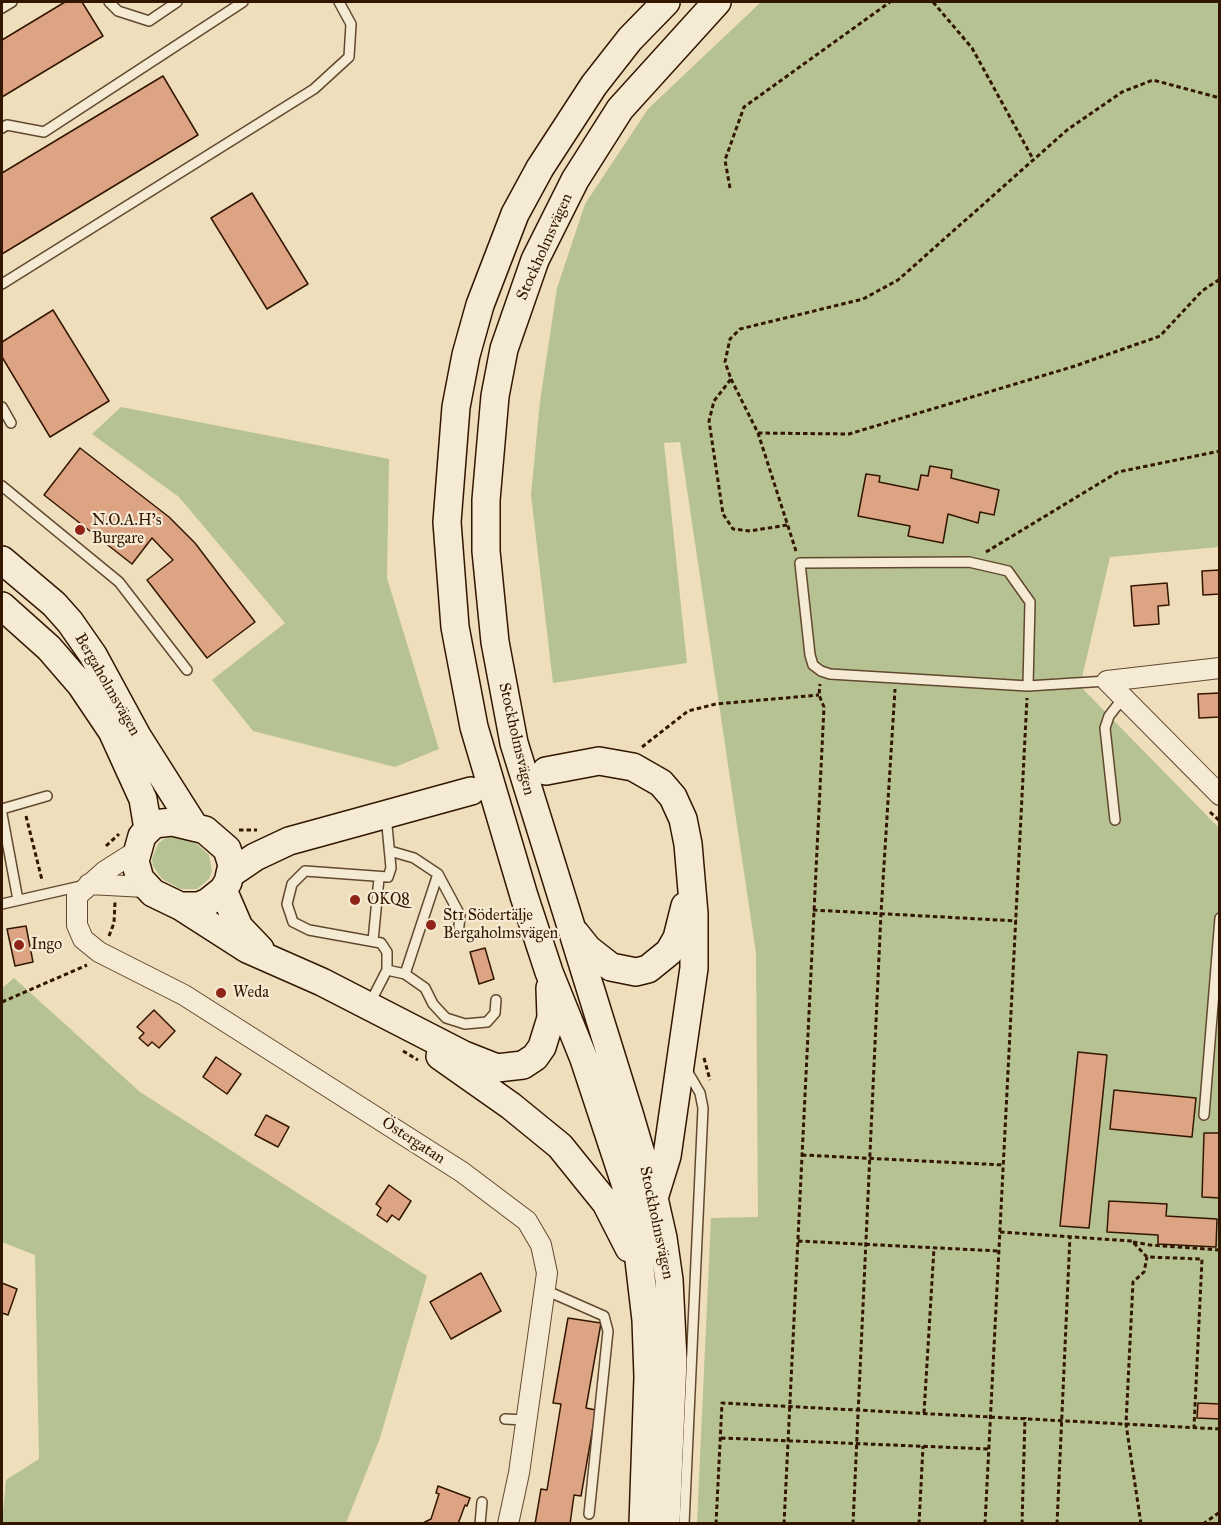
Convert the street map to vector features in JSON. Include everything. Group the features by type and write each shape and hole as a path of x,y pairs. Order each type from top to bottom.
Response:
{"main road":[{"name":"Stockholmsvägen","path":"643,1524 648,1377 636,1226 625,1183 584,1059 549,972 502,828 474,727 455,627 447,522 456,407 466,355 480,305 515,214 540,168 594,85 630,39 666,2"},
{"name":"Stockholmsvägen","path":"666,1524 673,1360 669,1280 654,1198 514,743 495,642 486,551 486,500 495,396 504,349 535,260 575,180 620,109 717,2"},
{"name":"Bergaholmsvägen","path":"2,560 54,604 70,622 93,655 147,753 194,826"},
{"name":"Bergaholmsvägen","path":"2,606 49,648 68,670 112,731 143,799 135,836"},
{"path":"546,771 581,763 618,763 646,773 661,783 673,797 683,819 694,914 694,968 667,1156 654,1198"},
{"path":"180,906 189,907 208,902 255,857 289,841 471,791"},
{"path":"289,841 229,836 194,826 163,822 135,836 136,870 145,887 180,906 223,936 378,1010 483,1064 512,1068 535,1057 542,1047 551,1018 549,972"},
{"path":"229,836 231,856 227,882 238,927 267,956"},
{"path":"572,929 588,949 611,967 636,972 648,969 669,952 677,938 690,876"},
{"path":"378,1010 511,1106 560,1146 606,1203 641,1274"}],"street":[{"path":"1107,681 1220,668"},
{"path":"1107,681 1220,795"},
{"name":"Östergatan","path":"135,836 77,896 77,925 83,939 99,952 184,995 462,1172 527,1221 541,1245 547,1273 545,1290 508,1524"},
{"path":"89,884 145,887"}],"lane":[{"path":"2,8 12,2"},
{"path":"109,2 118,11 149,21 177,2"},
{"path":"2,128 7,125 44,132 243,2"},
{"path":"2,284 314,89 349,57 351,24 339,2"},
{"path":"2,407 11,423"},
{"path":"2,486 119,582 187,670"},
{"path":"1028,686 1030,603 1008,571 969,562 800,563 813,665 830,674 1028,686 1107,681"},
{"path":"1115,820 1106,728 1109,716 1123,698"},
{"path":"2,809 46,796"},
{"path":"2,814 18,900"},
{"path":"378,1010 387,970 387,952 381,944 309,930 293,921 287,904 291,884 305,871 388,877 392,868 386,815"},
{"path":"390,851 414,858 438,874 460,915 459,926"},
{"path":"405,974 438,874"},
{"path":"373,941 379,878"},
{"path":"2,904 89,884"},
{"path":"1204,1115 1220,918"},
{"path":"387,970 405,974 425,988 433,1004 446,1018 465,1024 487,1022 495,1012 496,1000"},
{"path":"681,1062 700,1093 703,1108 684,1524"},
{"path":"545,1290 604,1316 608,1331 589,1514"},
{"path":"505,1419 526,1420"},
{"path":"480,1524 482,1503"}],"path":[{"path":"730,188 725,160 744,107 890,2"},
{"path":"933,2 972,48 1034,159"},
{"path":"800,563 758,433 725,362 730,339 740,329 863,299 898,280 1067,130 1122,92 1153,80 1220,98"},
{"path":"758,433 849,434 1075,366 1160,336 1202,291 1220,279"},
{"path":"731,379 714,401 709,421 723,513 733,529 750,531 787,525"},
{"path":"969,562 1118,472 1220,451"},
{"path":"853,1524 881,913 895,678"},
{"path":"985,1524 1028,686"},
{"path":"638,751 688,711 716,704 819,695 824,707 784,1524"},
{"path":"22,803 42,880"},
{"path":"229,836 264,830"},
{"path":"104,849 135,836"},
{"path":"2,1002 85,967 99,952 114,923 114,900"},
{"path":"813,910 1017,921"},
{"path":"802,1155 1004,1165"},
{"path":"1000,1232 1220,1250"},
{"path":"1058,1524 1070,1236"},
{"path":"798,1241 999,1251"},
{"path":"1132,1241 1146,1257 1202,1259 1194,1427"},
{"path":"924,1413 934,1248"},
{"path":"1142,1524 1126,1424 1133,1281 1144,1272 1146,1257"},
{"path":"717,1524 722,1403 1220,1429"},
{"path":"1022,1524 1025,1418"},
{"path":"721,1438 989,1449"},
{"path":"919,1524 923,1446"},
{"path":"1203,1524 1220,1512"}],"green space":[{"path":"761,2 1219,2 1219,547 1110,557 1080,686 1219,828 1219,1523 697,1523 711,1218 758,1217 756,953 680,442 664,443 687,663 553,683 531,495 540,401 557,288 585,204 648,109"},
{"path":"121,407 389,459 387,578 439,749 395,767 253,731 212,680 285,623 179,497 92,434"},
{"path":"178,836 198,845 209,855 212,871 209,879 197,889 181,889 162,879 153,866 152,859 158,844 164,839"},
{"path":"14,978 140,1092 427,1276 380,1438 346,1523 2,1523 6,1480 39,1459 35,1255 2,1242 2,988"}],"building":[{"path":"65,2 82,2 103,36 2,97 2,40"},
{"path":"163,76 198,135 2,254 2,173"},
{"path":"252,193 308,284 267,309 211,218"},
{"path":"53,310 109,401 50,437 2,357 2,342"},
{"path":"80,448 169,517 195,543 255,622 207,658 147,580 173,560 152,538 132,564 44,495"},
{"path":"930,466 952,470 951,478 999,490 994,515 980,512 978,523 948,514 943,543 908,536 910,526 858,516 866,474 880,476 879,482 918,490 921,475 928,476"},
{"path":"1220,570 1220,594 1203,595 1202,571"},
{"path":"1167,583 1169,605 1158,606 1159,624 1134,626 1131,586"},
{"path":"1220,693 1220,717 1199,718 1198,694"},
{"path":"26,926 33,962 15,966 7,929"},
{"path":"485,948 494,979 479,984 470,952"},
{"path":"154,1010 175,1031 159,1048 152,1042 148,1046 139,1038 144,1033 137,1027"},
{"path":"1078,1052 1107,1055 1089,1228 1060,1226"},
{"path":"216,1057 241,1074 227,1094 203,1077"},
{"path":"1114,1090 1196,1098 1192,1137 1110,1129"},
{"path":"266,1115 289,1127 278,1147 255,1135"},
{"path":"1204,1133 1220,1133 1220,1198 1202,1197"},
{"path":"389,1185 411,1201 399,1220 392,1215 387,1222 377,1215 381,1208 376,1204"},
{"path":"1109,1201 1167,1204 1166,1216 1217,1219 1216,1247 1158,1244 1158,1235 1107,1232"},
{"path":"481,1273 501,1311 451,1339 430,1302"},
{"path":"2,1283 17,1289 8,1315 2,1313"},
{"path":"568,1318 601,1323 586,1408 596,1410 581,1496 574,1495 570,1524 535,1524 541,1489 547,1490 561,1404 553,1403"},
{"path":"1198,1403 1220,1404 1220,1419 1197,1418"},
{"path":"438,1486 470,1498 458,1524 421,1524 431,1519 439,1494 436,1493"}],"tunnel":[{"path":"471,791 546,771"}],"place":[{"name":"N.O.A.H’s Burgare","path":"80,530"},
{"name":"OKQ8","path":"355,900"},
{"name":"St1 Södertälje Bergaholmsvägen","path":"431,925"},
{"name":"Ingo","path":"19,945"},
{"name":"Weda","path":"221,993"}]}
